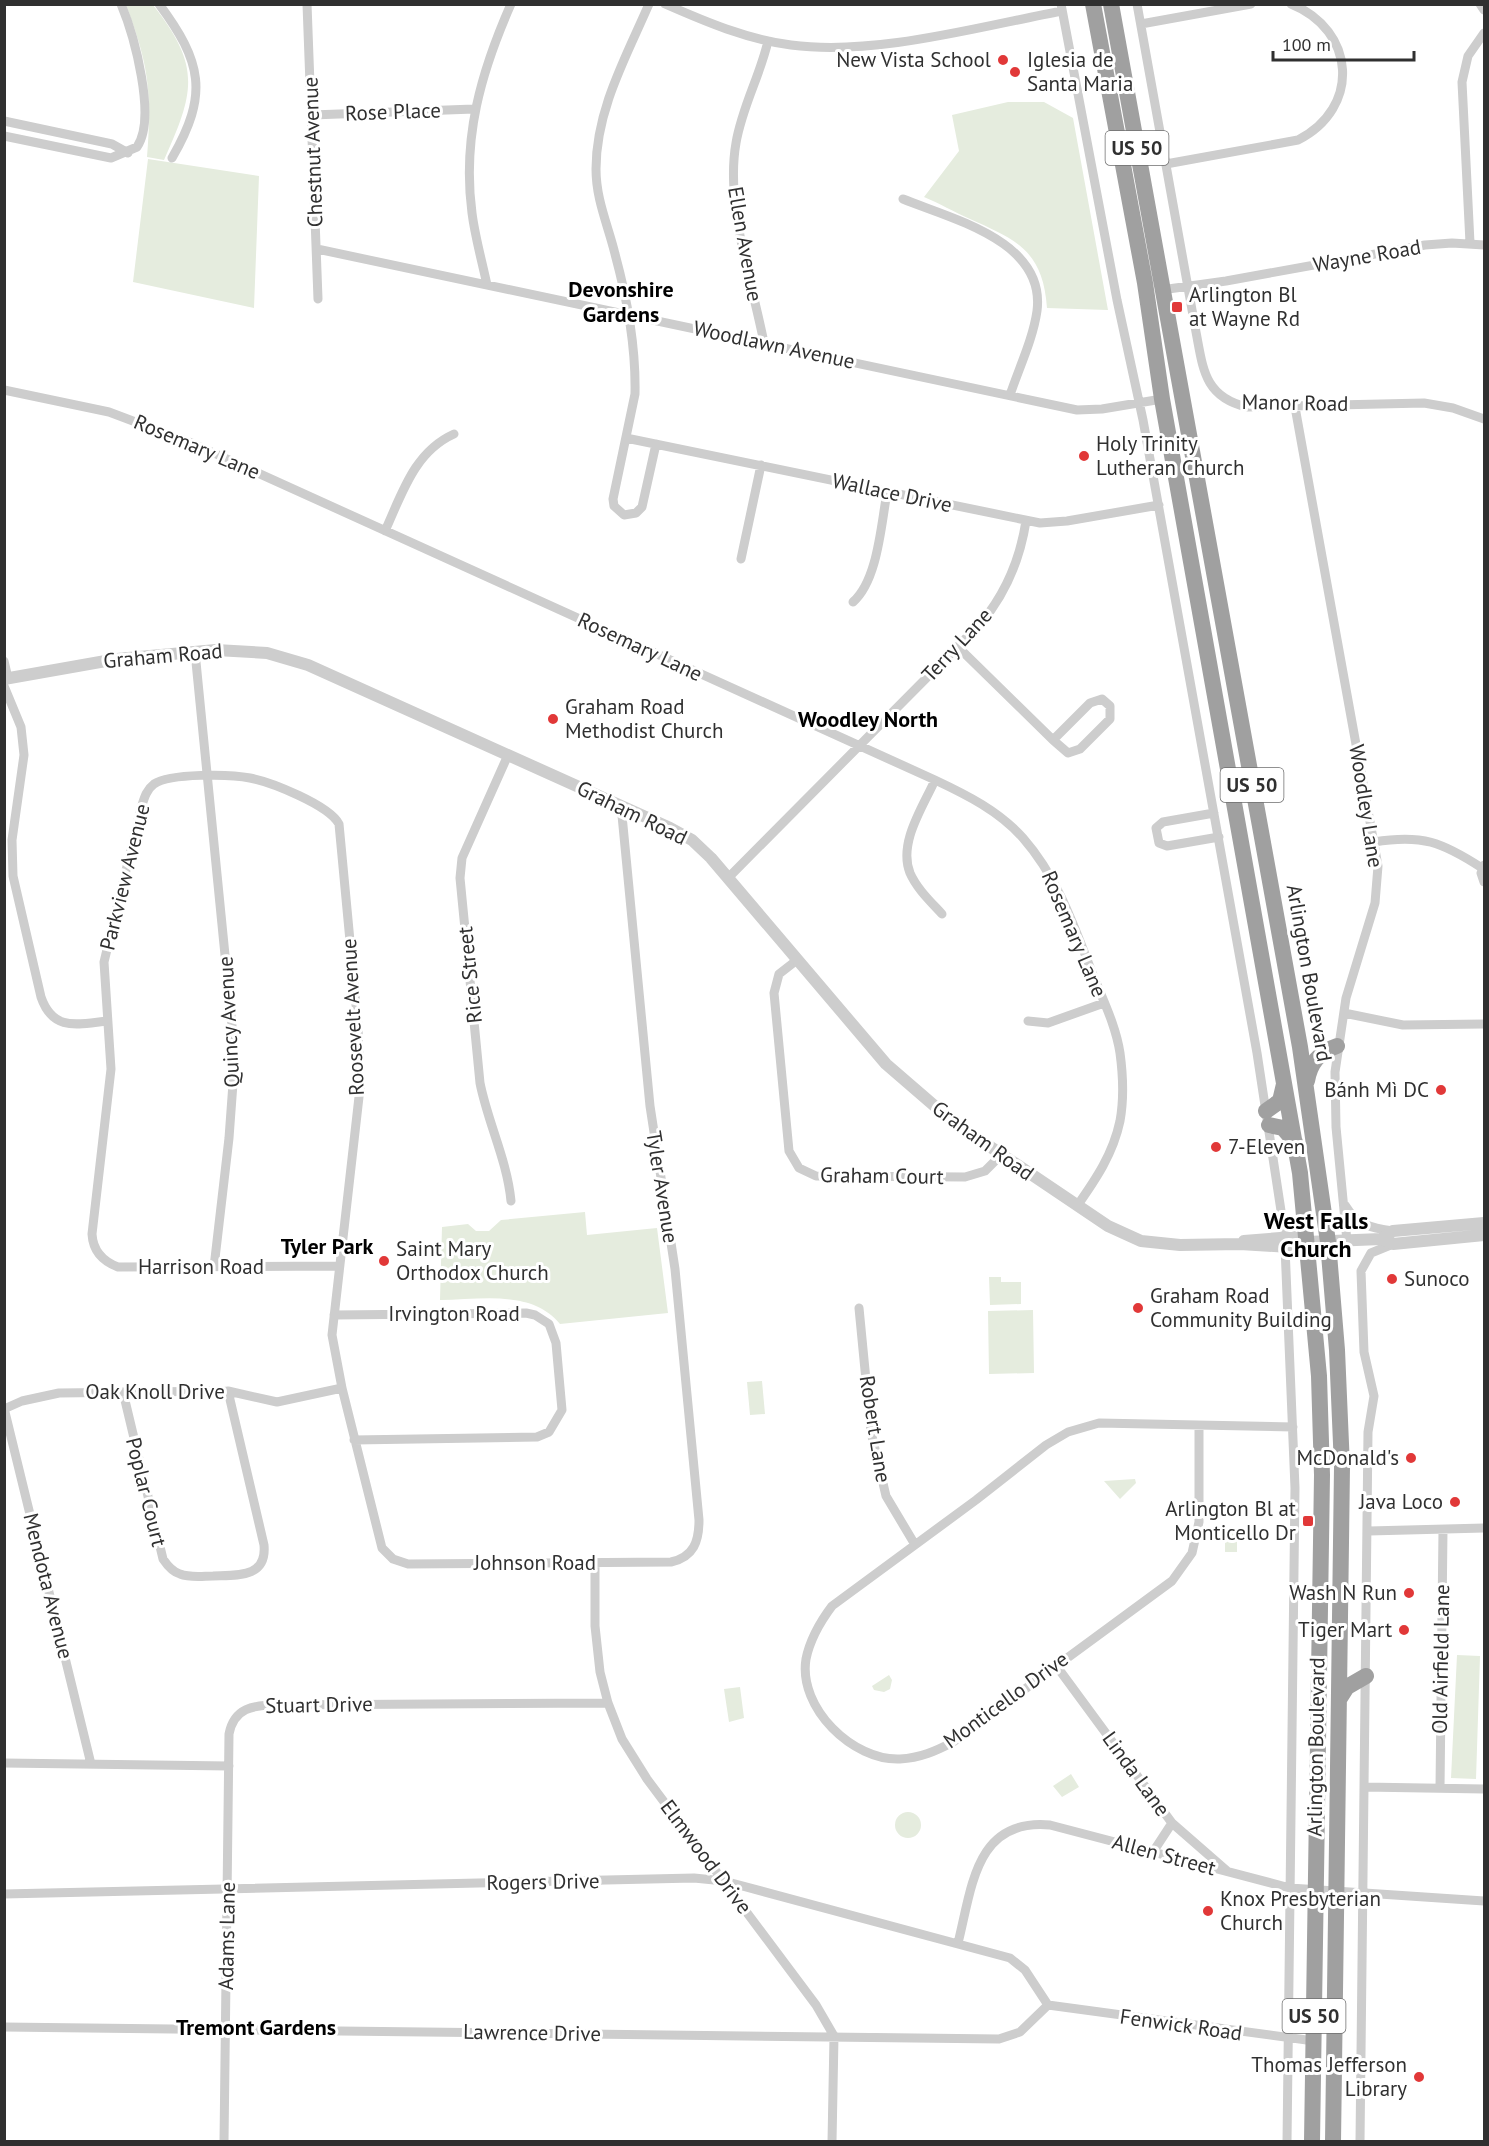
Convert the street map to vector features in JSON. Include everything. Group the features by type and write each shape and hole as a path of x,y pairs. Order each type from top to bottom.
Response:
{"highway":[{"name":"Arlington Boulevard","path":"1093,4 1145,282 1162,399 1284,1077 1295,1142 1307,1242 1319,1376 1322,1475 1312,2142"},
{"name":"Arlington Boulevard","path":"1111,4 1306,1094 1328,1242 1340,1396 1340,1698 1333,2142"},
{"path":"1162,399 1173,403 1186,425"},
{"path":"1306,1094 1312,1064 1321,1054 1337,1046"},
{"path":"1284,1077 1280,1101 1268,1118 1283,1128 1295,1142"},
{"path":"1340,1656 1352,1670 1366,1676"},
{"path":"1340,1698 1347,1687 1366,1676"}],"street":[{"path":"4,136 111,159 137,147 143,134 143,98 137,48 121,4"},
{"path":"159,4 185,41 196,73 194,109 186,134 172,158"},
{"name":"Chestnut Avenue","path":"308,4 318,300"},
{"path":"487,285 472,214 469,160 474,109 486,62 511,4"},
{"path":"649,4 608,101 597,145 596,169 600,205 617,259 635,378 626,438 613,499 615,506 624,515 636,513 642,507 656,444"},
{"path":"665,4 732,32 768,41 819,48 875,45 1061,8 1159,505 1268,1118 1285,1242 1293,1427 1295,1543 1287,2142"},
{"name":"Manor Road","path":"1137,4 1203,366 1212,388 1225,399 1247,407 1424,403 1453,408 1485,419"},
{"path":"1141,24 1251,4"},
{"path":"1166,164 1298,140 1317,129 1329,115 1342,85 1342,66 1337,45 1316,17 1291,4"},
{"path":"1479,4 1485,10"},
{"path":"1470,243 1462,82 1467,56 1485,33"},
{"name":"Ellen Avenue","path":"764,343 735,202 733,166 739,127 768,41"},
{"name":"Rose Place","path":"312,115 474,109"},
{"path":"4,121 112,144 128,153"},
{"path":"903,199 996,238 1015,252 1029,270 1037,293 1037,311 1010,395"},
{"name":"Wayne Road","path":"1164,291 1425,245 1470,243 1485,245"},
{"name":"Woodlawn Avenue","path":"317,249 1085,410 1162,399"},
{"path":"1145,282 1164,291"},
{"name":"Rosemary Lane","path":"4,390 110,412 137,421 936,780 968,796 1004,820 1040,858 1062,895 1104,1003 1120,1052 1122,1075 1120,1119 1108,1158 1077,1206"},
{"name":"Woodley Lane","path":"1295,407 1378,866 1375,903 1337,1046 1335,1098 1347,1240"},
{"path":"385,531 416,463 433,445 454,434"},
{"name":"Wallace Drive","path":"626,438 1026,521 1067,521 1159,505"},
{"path":"741,559 761,465"},
{"path":"853,602 861,595 869,579 888,493"},
{"name":"Terry Lane","path":"729,877 958,647 999,598 1019,555 1026,521"},
{"path":"958,647 1064,751 1075,752 1110,719 1110,706 1102,699 1094,700 1053,740"},
{"name":"Graham Road","path":"6,681 117,659 195,651 238,650 286,657 621,805 692,840 729,877 886,1064 935,1107 1001,1155 1108,1226 1141,1241 1180,1245 1240,1244 1485,1235"},
{"path":"195,651 207,777"},
{"path":"4,661 6,681 21,728 24,755 12,840 13,876 41,997 47,1011 59,1021 75,1024 107,1021"},
{"name":"Rice Street","path":"508,755 462,858 460,878 480,1083 484,1104 507,1174 511,1201"},
{"name":"Parkview Avenue","path":"102,1258 94,1246 92,1234 111,1070 104,986 107,944 145,795 161,781 207,777"},
{"name":"Roosevelt Avenue","path":"207,777 247,778 268,783 323,808 339,824 360,1059 360,1088 339,1266 333,1348 379,1541 393,1559"},
{"name":"Quincy Avenue","path":"207,777 235,1056 230,1128 214,1267"},
{"path":"936,780 911,833 907,854 910,874 942,914"},
{"name":"Tyler Avenue","path":"621,805 650,1106 675,1269 699,1520 699,1534 694,1548 678,1560"},
{"path":"1214,813 1163,822 1156,828 1155,834 1159,843 1167,846 1219,837"},
{"path":"1374,842 1397,838 1426,839 1448,847 1483,867 1481,878 1485,882"},
{"name":"Graham Court","path":"797,960 779,974 774,993 789,1150 799,1168 816,1176 965,1177 985,1171 1001,1155"},
{"path":"1028,1021 1048,1023 1104,1003"},
{"path":"1344,1013 1403,1025 1485,1024"},
{"path":"792,1177 799,1168"},
{"path":"1344,1203 1353,1218 1393,1237"},
{"path":"1360,2142 1369,1531 1368,1432 1374,1396 1364,1352 1361,1271 1371,1253 1393,1237 1485,1223"},
{"name":"Harrison Road","path":"102,1258 118,1267 339,1266"},
{"name":"Robert Lane","path":"859,1308 871,1432 886,1496 914,1543"},
{"name":"Irvington Road","path":"334,1315 526,1313 535,1315 549,1324 556,1343 562,1410 555,1425 543,1436 506,1439 354,1440"},
{"name":"Oak Knoll Drive","path":"5,1409 22,1401 50,1394 228,1391 277,1402 342,1388"},
{"name":"Poplar Court","path":"123,1392 163,1559 172,1570 187,1576 248,1575 258,1569 264,1558 264,1545 228,1391"},
{"name":"Mendota Avenue","path":"5,1409 90,1764"},
{"name":"Monticello Drive","path":"1199,1426 1199,1522 1192,1553 1172,1581 1055,1664 953,1742 929,1754 899,1759 876,1756 854,1746 825,1722 811,1699 806,1661 816,1628 832,1606 914,1543 976,1500 1046,1445 1068,1432 1099,1424 1293,1427"},
{"path":"1369,1531 1485,1528"},
{"name":"Old Airfield Lane","path":"1440,1788 1443,1530"},
{"name":"Johnson Road","path":"393,1559 408,1564 678,1560"},
{"name":"Elmwood Drive","path":"595,1562 596,1650 608,1703 634,1760 816,2006 834,2036"},
{"name":"Linda Lane","path":"1055,1664 1172,1823 1228,1873"},
{"name":"Stuart Drive","path":"229,1766 231,1727 241,1712 257,1705 608,1703"},
{"path":"4,1763 229,1766"},
{"name":"Adams Lane","path":"224,2142 229,1766"},
{"path":"1364,1786 1485,1789"},
{"name":"Allen Street","path":"958,1943 981,1859 995,1840 1016,1827 1037,1823 1050,1824 1290,1888 1485,1901"},
{"path":"1153,1852 1172,1823"},
{"name":"Rogers Drive","path":"4,1894 694,1878 724,1881 1010,1958 1031,1978 1048,2006"},
{"name":"Lawrence Drive","path":"4,2027 1005,2038 1020,2032 1048,2006"},
{"name":"Fenwick Road","path":"1048,2006 1288,2040 1314,2041"},
{"path":"832,2142 834,2036"}],"shaded area":[{"path":"126,5 153,5 169,26 186,63 187,97 164,160 147,157 149,97 147,80 140,45"},
{"path":"1008,102 1044,102 1073,118 1108,310 1047,308 1040,273 1025,250 1001,234 924,197 959,151 952,115"},
{"path":"148,159 259,176 254,308 133,282"},
{"path":"585,1212 587,1235 657,1228 668,1313 560,1324 535,1305 520,1301 488,1298 440,1300 442,1227 468,1224 476,1231 489,1231 501,1220"},
{"path":"989,1277 1001,1277 1001,1282 1021,1282 1021,1304 990,1305"},
{"path":"1033,1310 1034,1373 989,1374 988,1311"},
{"path":"762,1381 765,1414 750,1415 747,1382"},
{"path":"1135,1479 1136,1483 1120,1499 1104,1481"},
{"path":"1225,1531 1237,1531 1237,1552 1225,1552"},
{"path":"1457,1655 1480,1656 1476,1779 1451,1778"},
{"path":"889,1675 892,1680 890,1689 884,1692 874,1690 872,1686"},
{"path":"740,1687 744,1718 729,1722 724,1689"},
{"path":"1071,1774 1079,1787 1062,1797 1053,1786"},
{"path":"908,1812 917,1816 921,1825 917,1834 908,1838 899,1834 895,1825 899,1816"}],"place":[{"name":"New Vista School","path":"1003,60"},
{"name":"Iglesia de Santa Maria","path":"1015,72"},
{"name":"Arlington Bl at Wayne Rd","path":"1177,307"},
{"name":"Holy Trinity Lutheran Church","path":"1084,456"},
{"name":"Graham Road Methodist Church","path":"553,719"},
{"name":"Bánh Mì DC","path":"1441,1090"},
{"name":"7-Eleven","path":"1216,1147"},
{"name":"Saint Mary Orthodox Church","path":"384,1261"},
{"name":"Sunoco","path":"1392,1279"},
{"name":"Graham Road Community Building","path":"1138,1308"},
{"name":"McDonald's","path":"1411,1458"},
{"name":"Java Loco","path":"1455,1502"},
{"name":"Arlington Bl at Monticello Dr","path":"1308,1521"},
{"name":"Wash N Run","path":"1409,1593"},
{"name":"Tiger Mart","path":"1404,1630"},
{"name":"Knox Presbyterian Church","path":"1208,1911"},
{"name":"Thomas Jefferson Library","path":"1419,2077"}],"district":[{"name":"Devonshire Gardens","path":"621,302"},
{"name":"Woodley North","path":"868,719"},
{"name":"West Falls Church","path":"1316,1235"},
{"name":"Tyler Park","path":"327,1246"},
{"name":"Tremont Gardens","path":"256,2027"}]}
